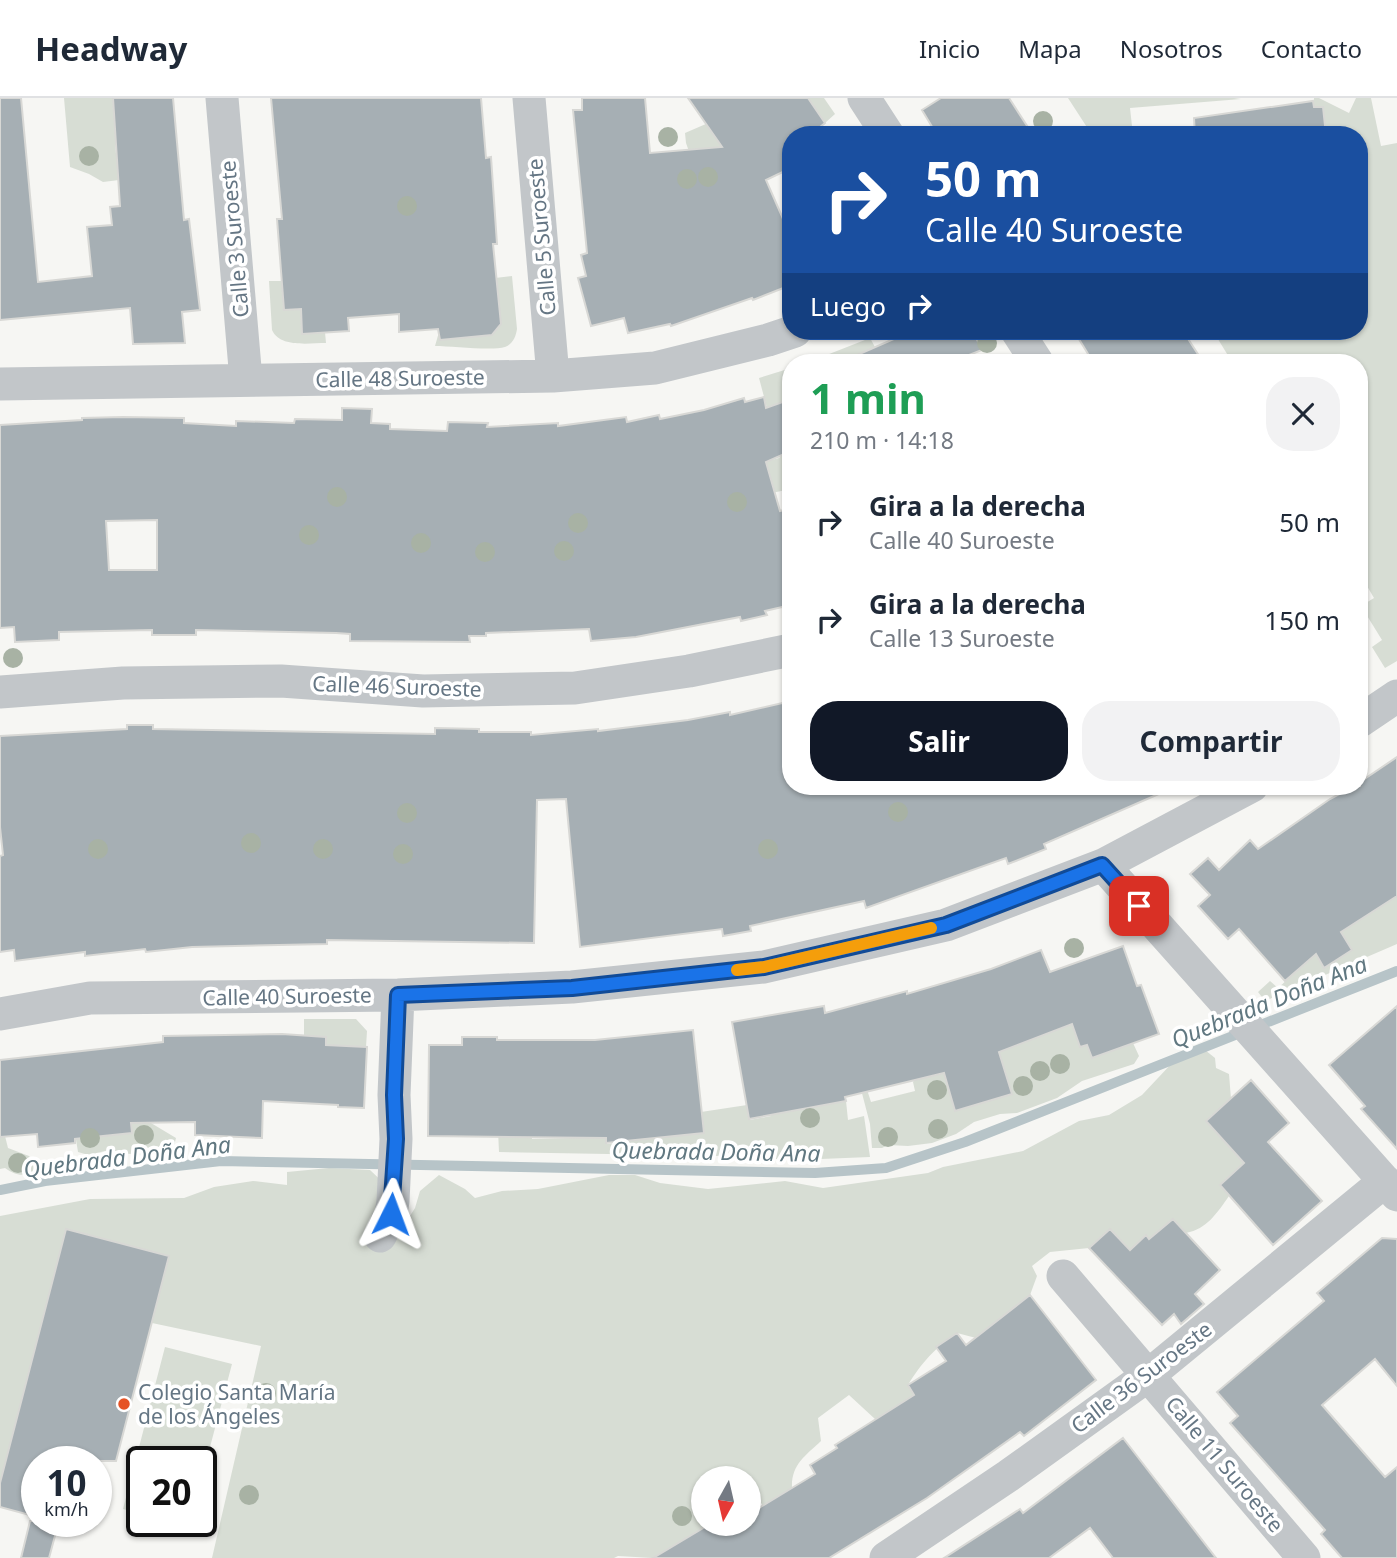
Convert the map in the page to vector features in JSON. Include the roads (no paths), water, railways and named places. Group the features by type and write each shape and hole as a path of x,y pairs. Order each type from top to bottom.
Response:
{"street":[{"name":"Calle 3 Suroeste","path":"222,98 246,380"},
{"name":"Calle 5 Suroeste","path":"529,98 553,376"},
{"path":"864,98 882,126"},
{"name":"Calle 48 Suroeste","path":"0,384 553,376 655,368 782,335"},
{"name":"Calle 46 Suroeste","path":"0,692 123,683 268,681 423,691 575,688 689,671 782,652"},
{"path":"1368,716 1397,696"},
{"name":"Calle 40 Suroeste","path":"0,1014 90,998 398,995 572,988 764,967 946,925 1102,865 1235,795"},
{"path":"1102,865 1391,1188"},
{"path":"380,1237 391,1214 393,1192 398,995"},
{"name":"Calle 36 Suroeste","path":"886,1558 1008,1476 1150,1374 1391,1188"},
{"name":"Calle 11 Suroeste","path":"1063,1276 1150,1374 1304,1558"}],"waterway":[{"name":"Quebrada Doña Ana","path":"0,1190 45,1181 221,1161 815,1173 886,1168 965,1142 1397,971"}],"place":[{"name":"Colegio Santa María de los Ángeles","path":"124,1404"}]}
